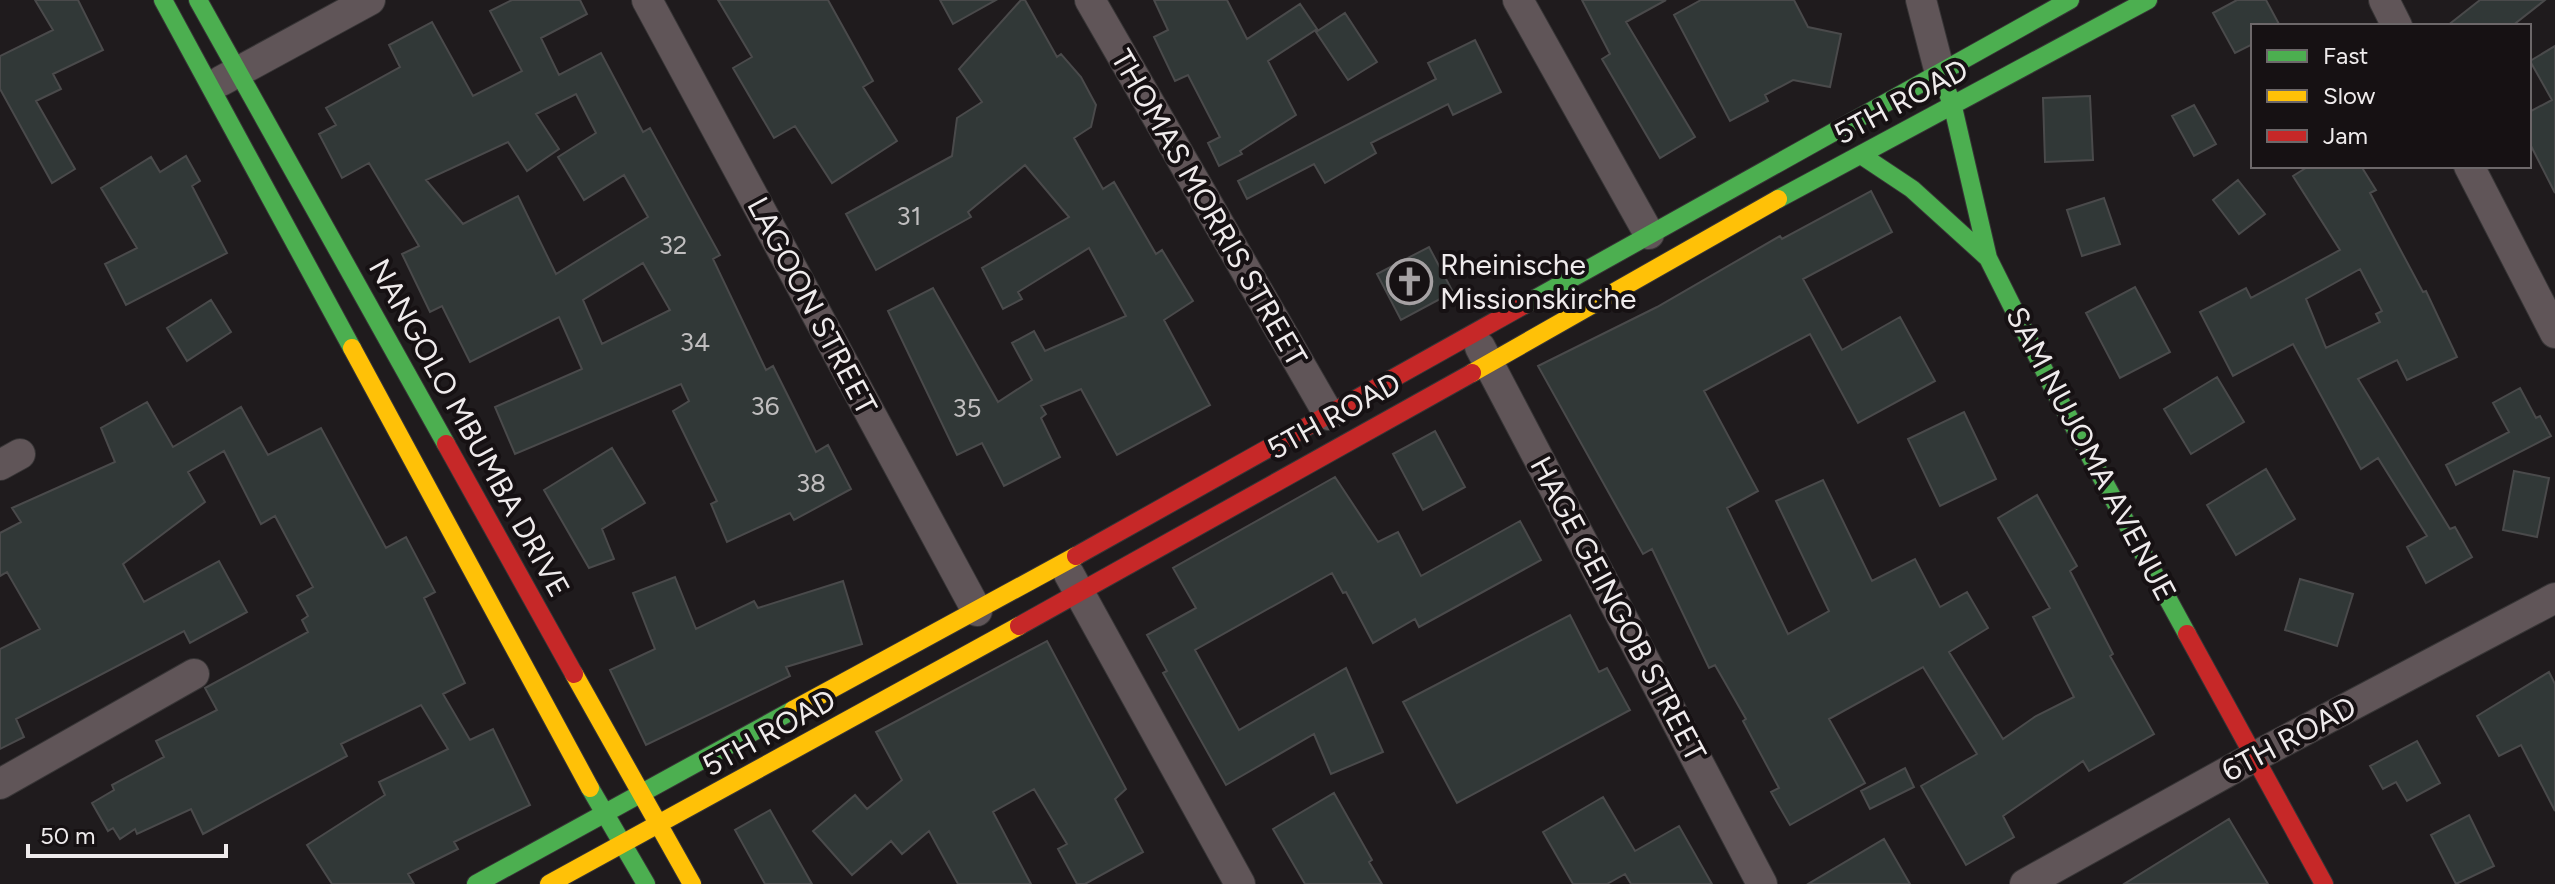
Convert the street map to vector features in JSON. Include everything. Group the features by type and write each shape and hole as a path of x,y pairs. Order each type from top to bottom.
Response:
{"main road":[{"name":"NANGOLO MBUMBA DRIVE","path":"163,0 212,85 621,845 646,884"},
{"name":"NANGOLO MBUMBA DRIVE","path":"198,0 692,884"},
{"name":"5TH ROAD","path":"476,884 641,791 977,611 2070,0"},
{"name":"5TH ROAD","path":"549,884 1861,155 2148,0"},
{"name":"SAM NUJOMA AVENUE","path":"1940,73 1953,107 1988,258 2055,392 2324,884"},
{"path":"1861,155 1912,189 1988,258"}],"street":[{"path":"212,85 370,0"},
{"name":"LAGOON STREET","path":"647,0 977,611"},
{"name":"THOMAS MORRIS STREET","path":"1090,0 1329,415"},
{"path":"1518,0 1649,234"},
{"name":"SAM NUJOMA AVENUE","path":"1921,0 1940,73"},
{"path":"2384,0 2396,24"},
{"path":"2470,168 2555,333"},
{"name":"HAGE GEINGOB STREET","path":"1474,334 1762,884"},
{"path":"1062,562 1240,884"},
{"name":"6TH ROAD","path":"2025,884 2254,757 2555,598"},
{"path":"0,784 194,674"}],"building":[{"path":"35,0 78,0 103,50 53,74 61,89 36,101 75,169 52,183 0,89 0,56 53,30"},
{"path":"512,0 580,0 587,14 541,38 559,75 601,53 643,132 650,128 720,255 713,259 766,370 773,366 816,452 828,445 851,489 794,520 790,513 727,542 711,504 717,501 673,411 689,401 681,384 515,454 495,407 582,369 559,317 470,362 442,306 430,312 402,254 419,246 369,163 342,178 319,134 336,125 326,108 400,67 389,45 432,22 473,96 522,71 490,11","holes":["576,94 596,133 558,157 584,200 624,175 648,217 556,274 518,196 463,224 426,180 508,142 527,171 559,149 536,114","643,263 670,310 602,344 583,300"]},
{"path":"718,0 828,0 873,81 863,87 897,141 832,183 795,126 774,138 733,68 752,57"},
{"path":"940,0 996,0 953,24"},
{"path":"1021,0 1025,0 1057,57 1061,54 1081,77 1096,105 1091,127 1074,138 1103,189 1114,182 1156,254 1162,250 1193,301 1164,320 1210,405 1117,455 1081,389 1041,406 1046,414 1041,418 1060,457 1004,486 982,443 957,455 888,311 933,288 998,402 1032,380 1012,343 1034,331 1045,351 1126,316 1089,248 1018,292 1022,299 1003,309 982,268 1069,217 1025,165 968,212 971,217 876,270 846,214 952,156 957,118 982,102 959,69"},
{"path":"1154,0 1227,0 1247,39 1300,4 1317,29 1268,61 1296,115 1240,151 1242,154 1219,166 1208,143 1220,137 1188,75 1175,81 1154,37 1168,30"},
{"path":"1582,0 1666,0 1626,22 1695,137 1660,158 1602,59 1610,54"},
{"path":"1701,0 1794,0 1808,27 1841,34 1830,87 1793,80 1765,95 1768,101 1730,121 1674,15"},
{"path":"2237,0 2266,0 2279,24 2251,24 2251,45 2235,53 2213,13"},
{"path":"2480,0 2545,0 2515,24 2450,24"},
{"path":"1345,13 1377,62 1348,80 1316,32"},
{"path":"1475,40 1501,92 1453,115 1448,104 1371,143 1376,153 1325,183 1314,164 1247,199 1238,181 1436,79 1428,63"},
{"path":"2555,46 2555,193 2531,146 2531,111 2552,100 2531,60"},
{"path":"2090,96 2093,160 2045,162 2043,98"},
{"path":"2194,105 2216,144 2194,156 2172,116"},
{"path":"186,156 200,181 192,186 227,253 126,305 105,264 137,248 101,188 151,157 160,172"},
{"path":"2306,168 2362,168 2376,190 2370,193 2423,292 2426,291 2457,357 2407,380 2397,360 2358,379 2450,529 2455,527 2472,557 2426,583 2407,547 2427,536 2378,458 2361,469 2293,344 2233,376 2200,312 2246,288 2251,298 2340,250 2293,176","holes":["2360,269 2382,311 2376,314 2380,322 2326,348 2306,299"]},
{"path":"2238,180 2265,214 2239,234 2213,200"},
{"path":"1871,191 1892,232 1803,279 1842,350 1900,317 1935,381 1858,423 1810,334 1704,391 1758,491 1727,508 1788,634 1829,611 1776,501 1823,480 1872,581 1915,559 1940,607 1967,592 1988,628 1949,652 2003,739 2036,716 2074,697 2033,617 2050,608 1998,518 2037,495 2077,566 2070,571 2113,654 2110,656 2154,734 2089,771 2083,761 2003,816 2014,837 1966,865 1921,786 1977,754 1923,667 1829,719 1865,783 1790,825 1771,792 1779,788 1743,721 1746,719 1715,665 1709,668 1652,549 1643,554 1538,366 1657,307 1780,236 1782,239"},
{"path":"2104,198 2120,244 2082,256 2067,210"},
{"path":"1429,247 1453,292 1401,320 1377,274"},
{"path":"2135,287 2170,352 2120,378 2086,313"},
{"path":"211,300 231,332 187,361 167,328"},
{"path":"2217,377 2244,422 2191,454 2164,409"},
{"path":"2520,388 2536,418 2540,416 2551,436 2456,485 2446,465 2509,432 2493,403"},
{"path":"147,402 173,447 241,407 268,455 321,428 386,548 406,537 435,592 424,598 465,683 443,694 470,740 493,729 530,805 454,842 458,849 408,874 414,884 332,884 307,845 385,795 379,782 448,749 421,705 341,744 347,756 203,834 191,809 137,834 135,829 120,839 113,828 108,831 92,803 114,790 112,785 164,757 156,741 217,710 205,688 308,632 302,620 308,616 297,596 313,587 275,516 261,524 224,451 188,472 205,502 123,564 144,602 219,561 247,612 190,643 184,631 16,719 24,737 0,749 0,649 40,629 7,572 0,576 0,533 21,522 12,508 115,462 101,428"},
{"path":"1964,412 1996,479 1940,506 1908,439"},
{"path":"1435,431 1465,487 1423,510 1393,454"},
{"path":"612,448 645,503 602,529 614,559 589,568 544,490"},
{"path":"2266,469 2295,519 2236,555 2207,505"},
{"path":"2514,471 2549,478 2537,537 2503,530"},
{"path":"1335,477 1378,542 1398,532 1421,576 1520,521 1541,560 1419,627 1415,619 1373,643 1346,592 1343,593 1332,573 1195,650 1239,730 1346,668 1383,752 1331,774 1314,734 1226,785 1163,673 1167,671 1147,635 1196,608 1173,568"},
{"path":"675,577 696,629 754,601 758,608 843,581 862,644 786,667 790,676 646,745 610,670 655,649 633,593"},
{"path":"2300,579 2353,594 2337,646 2285,630"},
{"path":"1570,615 1599,672 1607,668 1630,710 1457,803 1403,702"},
{"path":"1047,641 1126,789 1115,799 1143,852 1085,884 1077,884 1058,849 1067,844 1034,789 993,812 1031,884 958,884 929,831 902,854 891,841 852,875 813,831 855,795 867,809 902,780 876,732"},
{"path":"2549,672 2555,684 2555,811 2521,745 2499,756 2477,716"},
{"path":"2417,741 2440,783 2407,801 2396,782 2383,789 2370,766"},
{"path":"1905,768 1914,787 1870,809 1861,791"},
{"path":"1334,793 1382,884 1305,884 1273,829"},
{"path":"1603,797 1635,851 1679,826 1712,884 1631,884 1625,874 1607,884 1573,884 1543,832"},
{"path":"770,810 812,884 765,884 735,830"},
{"path":"2469,815 2494,866 2456,884 2431,835"},
{"path":"2229,819 2268,884 2124,884"},
{"path":"1884,839 1910,884 1808,884"}],"traffic: fast":[{"path":"163,0 352,348"},
{"path":"198,0 446,444"},
{"path":"1524,305 2070,0"},
{"path":"1778,199 2148,0"},
{"path":"1944,83 1953,107 1988,258 2055,392 2187,634"},
{"path":"1861,155 1912,189 1988,258"},
{"path":"476,884 793,710"},
{"path":"590,788 646,884"}],"traffic: slow":[{"path":"1472,373 1778,199"},
{"path":"352,348 590,788"},
{"path":"793,710 1076,556"},
{"path":"549,884 1019,626"},
{"path":"574,674 692,884"}],"traffic: jam":[{"path":"1076,556 1524,305"},
{"path":"1019,626 1472,373"},
{"path":"446,444 574,674"},
{"path":"2187,634 2324,884"}],"place":[{"name":"Rheinische Missionskirche","path":"1409,282"}]}
